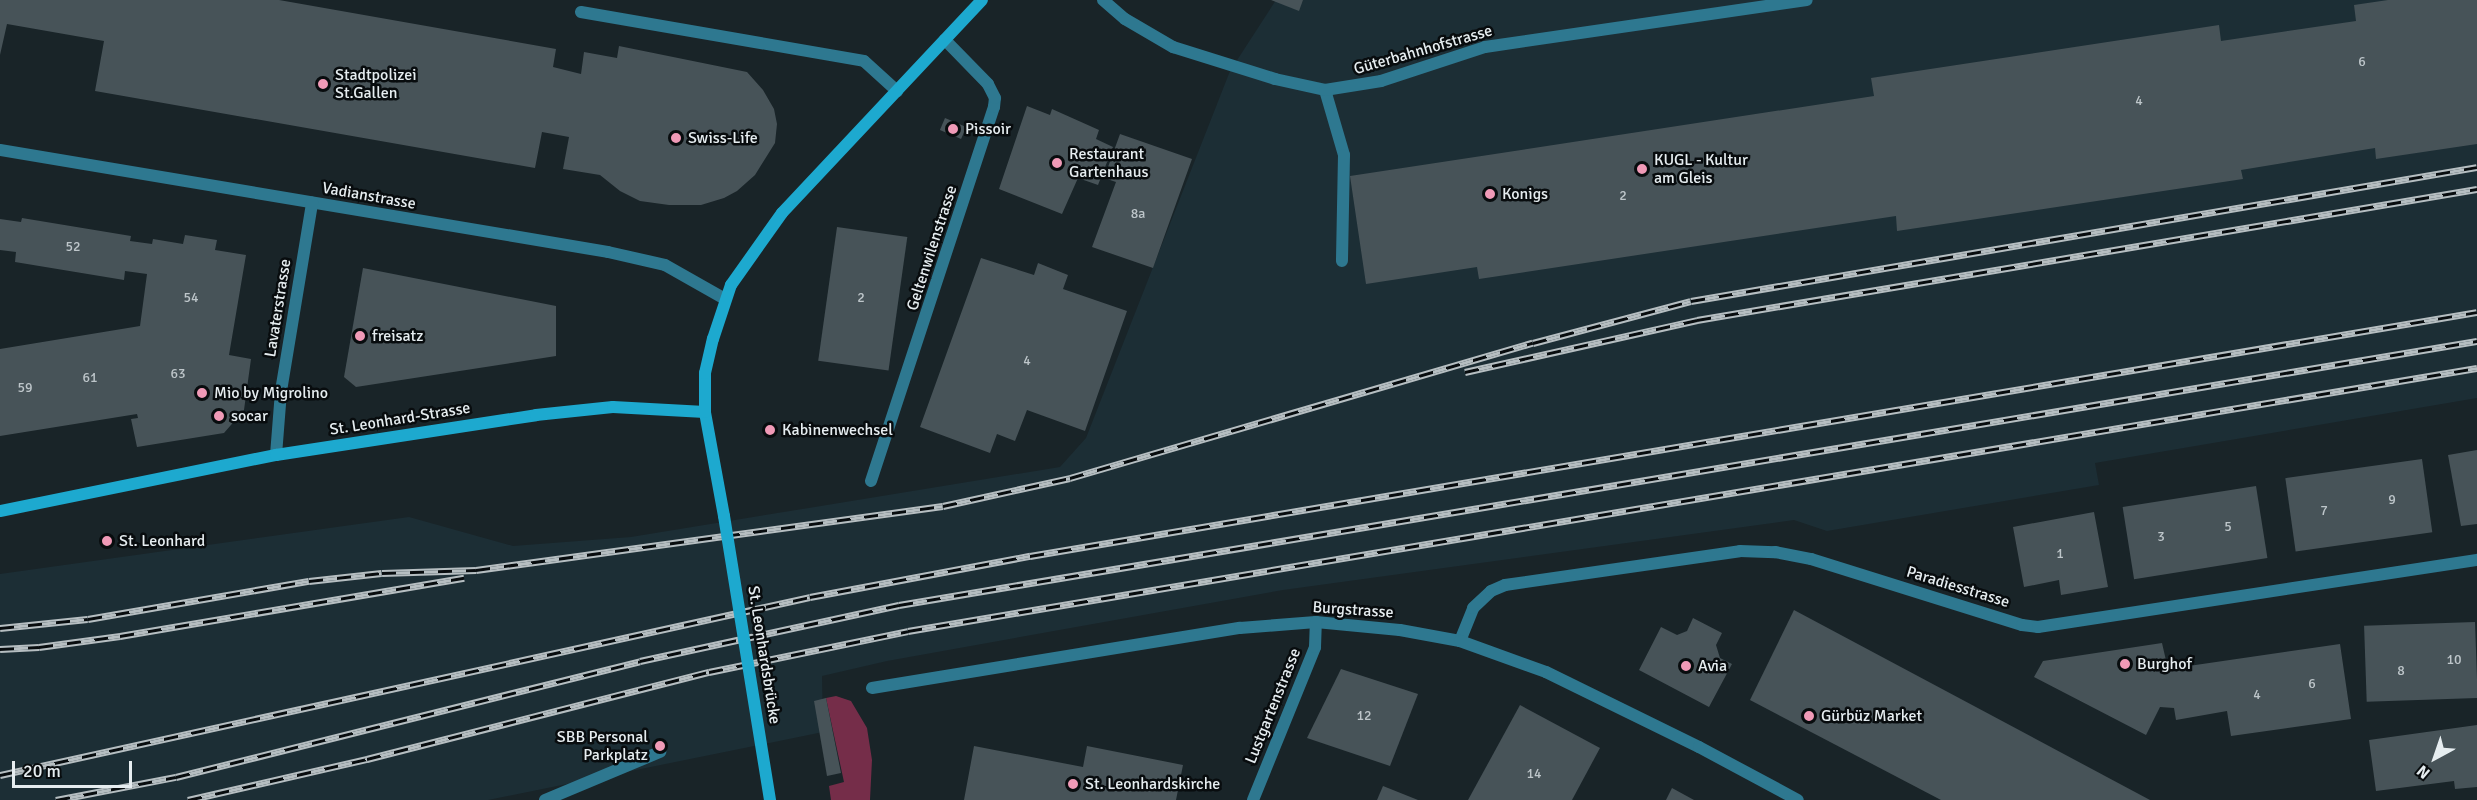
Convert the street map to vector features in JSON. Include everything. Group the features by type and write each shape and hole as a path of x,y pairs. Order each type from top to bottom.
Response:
{"main road":[{"path":"705,412 705,373 725,299 738,272 782,213 982,0"},
{"name":"St. Leonhard-Strasse","path":"0,511 276,455 536,415 604,408 705,412"},
{"name":"St. Leonhardsbrücke","path":"705,412 770,800"}],"street":[{"name":"Güterbahnhofstrasse","path":"1103,0 1125,19 1173,47 1302,87 1325,90 1381,81 1485,47 1807,0"},
{"path":"581,12 864,61 897,91"},
{"name":"Geltenwilenstrasse","path":"871,481 993,117 992,91 945,40"},
{"path":"1325,90 1344,155 1342,261"},
{"name":"Vadianstrasse","path":"0,150 608,252 665,265 725,299"},
{"name":"Lavaterstrasse","path":"276,455 281,391 312,203"},
{"name":"Paradiesstrasse","path":"1460,641 1473,609 1491,591 1505,585 1740,551 1775,552 1811,559 2022,625 2038,627 2477,560"},
{"name":"Burgstrasse","path":"872,688 1240,628 1316,622 1400,630 1460,641 1496,652 1588,692 1798,800"},
{"name":"Lustgartenstrasse","path":"1253,800 1315,647 1316,622"},
{"path":"545,800 660,752"}],"shaded area":[{"path":"1276,0 2477,0 2477,398 2095,463 2099,485 1827,531 1794,520 1283,590 887,661 822,676 823,732 488,800 0,800 0,574 409,517 513,546 631,537 1060,467 1086,438 1230,71"},
{"path":"836,696 851,701 867,728 872,760 870,800 831,800 829,786 844,782 826,698"}],"building":[{"name":"Stadtpolizei St.Gallen","path":"0,0 279,0 556,49 553,67 581,74 584,52 617,58 619,46 747,72 763,90 774,109 777,124 775,143 755,175 737,191 724,198 701,205 669,205 640,201 620,191 600,175 563,169 569,137 542,132 535,168 95,91 104,41 7,24 0,55"},
{"path":"1271,0 1303,0 1299,11"},
{"path":"2388,0 2477,0 2477,144 2376,159 2375,148 2241,170 2243,179 1897,231 1896,216 1479,279 1477,267 1366,284 1350,176 1874,96 1871,78 2219,25 2221,41 2356,21 2354,5"},
{"name":"Restaurant Gartenhaus","path":"1027,106 1050,115 1052,109 1099,130 1096,139 1113,147 1098,185 1078,178 1062,214 999,189"},
{"name":"Pissoir","path":"945,118 966,127 961,139 940,130"},
{"path":"1120,134 1192,159 1153,268 1092,247 1116,182 1104,178"},
{"path":"22,218 131,236 130,241 152,244 153,239 183,244 185,235 217,240 215,250 246,255 229,355 251,359 244,410 224,433 137,447 131,419 138,418 137,414 0,436 0,349 140,326 147,274 125,271 124,280 15,262 16,252 0,250 0,219 21,222"},
{"path":"837,227 907,237 889,371 818,361"},
{"path":"981,258 1034,275 1038,263 1068,275 1063,289 1127,311 1085,431 1027,410 1015,441 997,434 990,453 920,427"},
{"path":"363,268 556,306 556,356 356,387 344,377"},
{"path":"2477,450 2477,524 2461,526 2448,455"},
{"path":"2422,459 2432,532 2296,551 2285,478"},
{"path":"2256,486 2267,558 2134,579 2123,507"},
{"path":"2094,512 2108,587 2061,595 2059,580 2024,587 2013,527"},
{"path":"1794,610 2150,800 1941,800 1750,700"},
{"path":"1693,618 1722,633 1716,645 1720,658 1732,664 1709,707 1639,670 1661,627 1677,635 1687,631"},
{"path":"2475,622 2477,698 2367,702 2364,626"},
{"path":"2162,643 2168,669 2340,644 2351,719 2231,736 2227,711 2176,720 2174,708 2160,707 2146,735 2034,677 2043,661"},
{"path":"1341,669 1418,694 1390,766 1307,738"},
{"path":"826,698 841,773 827,776 814,701"},
{"path":"1520,705 1600,748 1572,800 1468,800"},
{"path":"2477,725 2477,787 2455,789 2454,781 2376,791 2369,740"},
{"name":"St. Leonhardskirche","path":"974,746 1083,767 1087,746 1183,765 1176,800 964,800"},
{"path":"1383,786 1418,800 1377,800"},
{"path":"1672,788 1694,800 1666,800"}],"railway":[{"path":"0,628 88,619 309,581 382,573 476,570 943,506 1070,478 1533,343 1691,301 2477,167"},
{"path":"1465,372 1697,320 2477,189"},
{"path":"0,775 810,597 1030,556 2477,312"},
{"path":"56,800 176,777 640,661 899,605 2477,341"},
{"path":"188,800 367,759 709,672 908,631 2477,368"},
{"path":"0,649 39,647 120,636 464,578"}],"place":[{"name":"Stadtpolizei St.Gallen","path":"323,84"},
{"name":"Pissoir","path":"953,129"},
{"name":"Swiss-Life","path":"676,138"},
{"name":"Restaurant Gartenhaus","path":"1057,163"},
{"name":"KUGL - Kultur am Gleis","path":"1642,169"},
{"name":"Konigs","path":"1490,194"},
{"name":"freisatz","path":"360,336"},
{"name":"Mio by Migrolino","path":"202,393"},
{"name":"socar","path":"219,416"},
{"name":"Kabinenwechsel","path":"770,430"},
{"name":"St. Leonhard","path":"107,541"},
{"name":"Burghof","path":"2125,664"},
{"name":"Avia","path":"1686,666"},
{"name":"Gürbüz Market","path":"1809,716"},
{"name":"SBB Personal Parkplatz","path":"660,746"},
{"name":"St. Leonhardskirche","path":"1073,784"}]}
